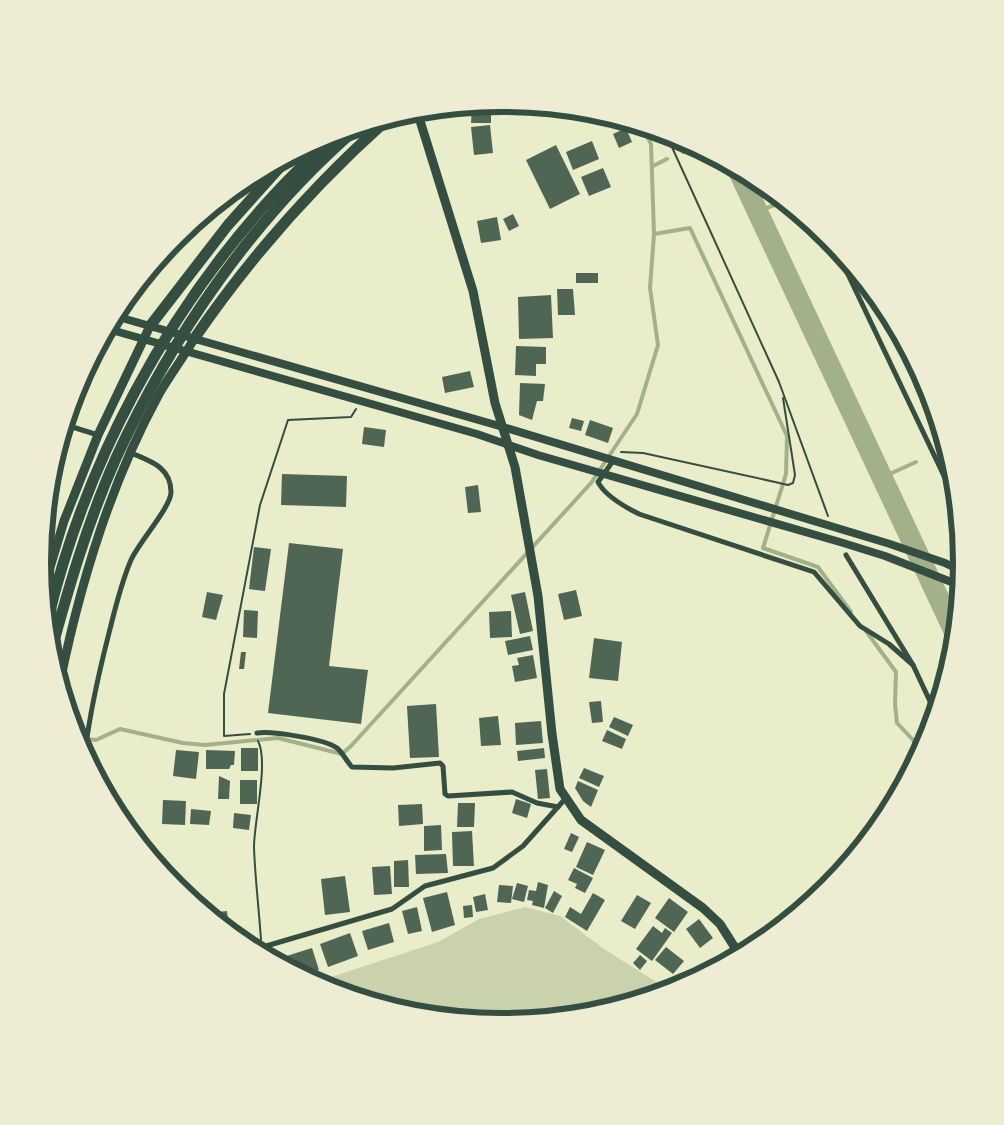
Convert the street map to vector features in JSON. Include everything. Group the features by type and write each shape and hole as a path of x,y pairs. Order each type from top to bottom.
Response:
{"highway":[{"path":"194,339 222,298 280,225 349,154 376,130"},
{"path":"57,633 77,560 96,508 116,459 148,396 208,298 236,258 314,168 343,141"},
{"path":"53,603 84,503 137,390 196,292 273,196 316,152"},
{"path":"150,326 228,225 271,176"}],"main road":[{"path":"420,119 473,291 495,403 515,467 533,560 556,772 565,799 588,826 704,908 720,924 735,948"},
{"path":"51,564 64,521 98,436 150,326"},
{"path":"64,666 84,586 106,518 131,453 159,394 194,339"}],"street":[{"path":"845,270 944,477"},
{"path":"123,318 503,427 899,547 953,568"},
{"path":"115,332 361,403 477,434 509,446 840,542 885,556 952,582"},
{"path":"73,426 98,436"},
{"path":"87,738 98,675 115,609 131,560 148,531 168,506 172,493 164,470 155,463 131,453"},
{"path":"613,461 598,482 600,487 625,506 639,514 814,572 860,626 890,644 913,665"},
{"path":"846,555 913,665 930,703"},
{"path":"257,733 280,732 329,745 337,748 352,768 392,768 440,763 445,794 448,796 512,792 537,803 558,807"},
{"path":"266,946 392,909 424,886 494,868 522,846 565,799"}],"path":[{"path":"671,145 782,393 832,527"},
{"path":"613,461 616,454 623,452 643,453 781,483 793,483 795,474 782,393"},
{"path":"262,943 254,846 261,755 257,733 224,736 224,694 260,506 288,420 351,417 361,403"}],"green space":[{"path":"525,907 560,916 604,949 660,984 619,998 590,1005 531,1012 502,1013 473,1012 414,1005 385,998 328,978 438,942 479,919"}],"building":[{"path":"491,112 491,123 471,123 472,113"},
{"path":"490,125 493,153 474,155 471,127"},
{"path":"627,129 632,142 619,148 613,134"},
{"path":"592,141 599,159 573,170 566,152"},
{"path":"556,145 580,194 550,209 526,160"},
{"path":"603,168 611,187 589,196 581,177"},
{"path":"513,214 519,226 509,231 503,219"},
{"path":"497,217 501,240 481,243 477,221"},
{"path":"576,273 598,273 598,283 576,283"},
{"path":"557,289 573,289 575,315 558,315"},
{"path":"551,295 553,338 519,339 518,297"},
{"path":"516,346 546,347 546,364 536,364 536,376 515,375"},
{"path":"470,371 474,387 445,393 442,377"},
{"path":"520,383 545,384 543,401 537,401 532,420 519,415"},
{"path":"572,418 584,421 581,431 569,428"},
{"path":"590,420 613,428 608,443 585,435"},
{"path":"364,427 386,430 384,447 362,444"},
{"path":"282,474 347,476 346,507 281,505"},
{"path":"478,485 481,512 468,513 465,487"},
{"path":"289,543 343,549 329,666 368,670 361,724 268,713"},
{"path":"254,547 271,549 265,591 249,589"},
{"path":"576,590 582,616 564,620 558,594"},
{"path":"207,592 223,595 216,620 202,617"},
{"path":"525,592 533,631 520,634 511,595"},
{"path":"244,610 258,611 257,638 243,637"},
{"path":"511,611 512,637 490,638 489,612"},
{"path":"530,636 533,650 508,655 505,641"},
{"path":"594,638 622,642 618,681 589,678"},
{"path":"241,652 246,652 244,669 239,669"},
{"path":"533,655 537,678 515,682 512,666 519,665 517,658"},
{"path":"601,701 603,722 592,723 589,702"},
{"path":"436,704 439,757 410,758 407,706"},
{"path":"498,716 501,745 481,746 479,718"},
{"path":"614,717 633,725 628,736 609,727"},
{"path":"541,721 543,743 516,745 515,723"},
{"path":"607,730 626,739 622,749 602,741"},
{"path":"241,748 258,748 258,771 241,771"},
{"path":"544,748 545,758 518,761 517,751"},
{"path":"176,750 199,752 196,779 173,776"},
{"path":"206,750 235,751 234,765 231,765 229,769 206,769"},
{"path":"584,768 604,776 599,787 579,778"},
{"path":"547,769 550,798 538,799 535,770"},
{"path":"219,776 230,781 229,799 218,799"},
{"path":"240,780 257,780 257,804 240,804"},
{"path":"578,781 598,790 591,807 583,801 575,788"},
{"path":"516,799 531,804 527,818 512,813"},
{"path":"163,800 186,801 185,825 162,824"},
{"path":"458,803 475,803 474,827 457,827"},
{"path":"422,804 423,824 399,826 398,805"},
{"path":"191,809 211,811 209,825 190,824"},
{"path":"234,813 251,815 249,830 233,828"},
{"path":"441,825 442,850 424,851 424,826"},
{"path":"472,831 474,866 453,866 452,832"},
{"path":"571,833 579,837 572,852 564,849"},
{"path":"587,842 605,850 593,875 576,867"},
{"path":"446,854 448,873 416,874 415,855"},
{"path":"408,860 409,887 394,887 394,861"},
{"path":"390,866 392,894 374,895 372,867"},
{"path":"574,868 593,878 585,893 575,888 577,884 568,880"},
{"path":"345,876 350,912 325,915 321,879"},
{"path":"538,882 548,885 544,908 532,905 533,901 527,900 529,890 536,891"},
{"path":"517,883 528,886 524,902 512,899"},
{"path":"499,885 513,886 511,903 497,902"},
{"path":"554,891 562,896 553,913 545,908"},
{"path":"447,892 455,925 432,932 423,898"},
{"path":"593,893 605,900 587,931 565,917 570,907 581,914"},
{"path":"485,894 488,910 476,912 473,897"},
{"path":"637,895 651,903 635,929 621,921"},
{"path":"669,898 688,912 674,932 655,918"},
{"path":"472,905 473,917 464,918 463,906"},
{"path":"417,907 422,931 408,934 402,911"},
{"path":"227,911 228,920 218,912"},
{"path":"699,919 713,938 700,948 686,929"},
{"path":"389,923 394,942 368,950 362,931"},
{"path":"653,926 662,933 665,928 672,933 652,961 636,949"},
{"path":"350,933 358,956 328,967 320,944"},
{"path":"666,947 684,961 673,974 655,960"},
{"path":"312,948 319,970 314,972 284,957"},
{"path":"640,955 647,961 640,970 633,963"}],"waterway":[{"path":"88,739 96,740 120,729 183,743 205,745 278,738 342,754 351,746 591,483 637,414 658,345 650,288 654,234 651,144 647,136"},
{"path":"653,166 667,159"},
{"path":"744,183 949,620"},
{"path":"758,211 776,205"},
{"path":"654,234 690,228 787,436 786,474 763,548 818,567 851,612"},
{"path":"883,477 916,462"},
{"path":"866,631 896,672 895,704 897,723 914,743"}]}
